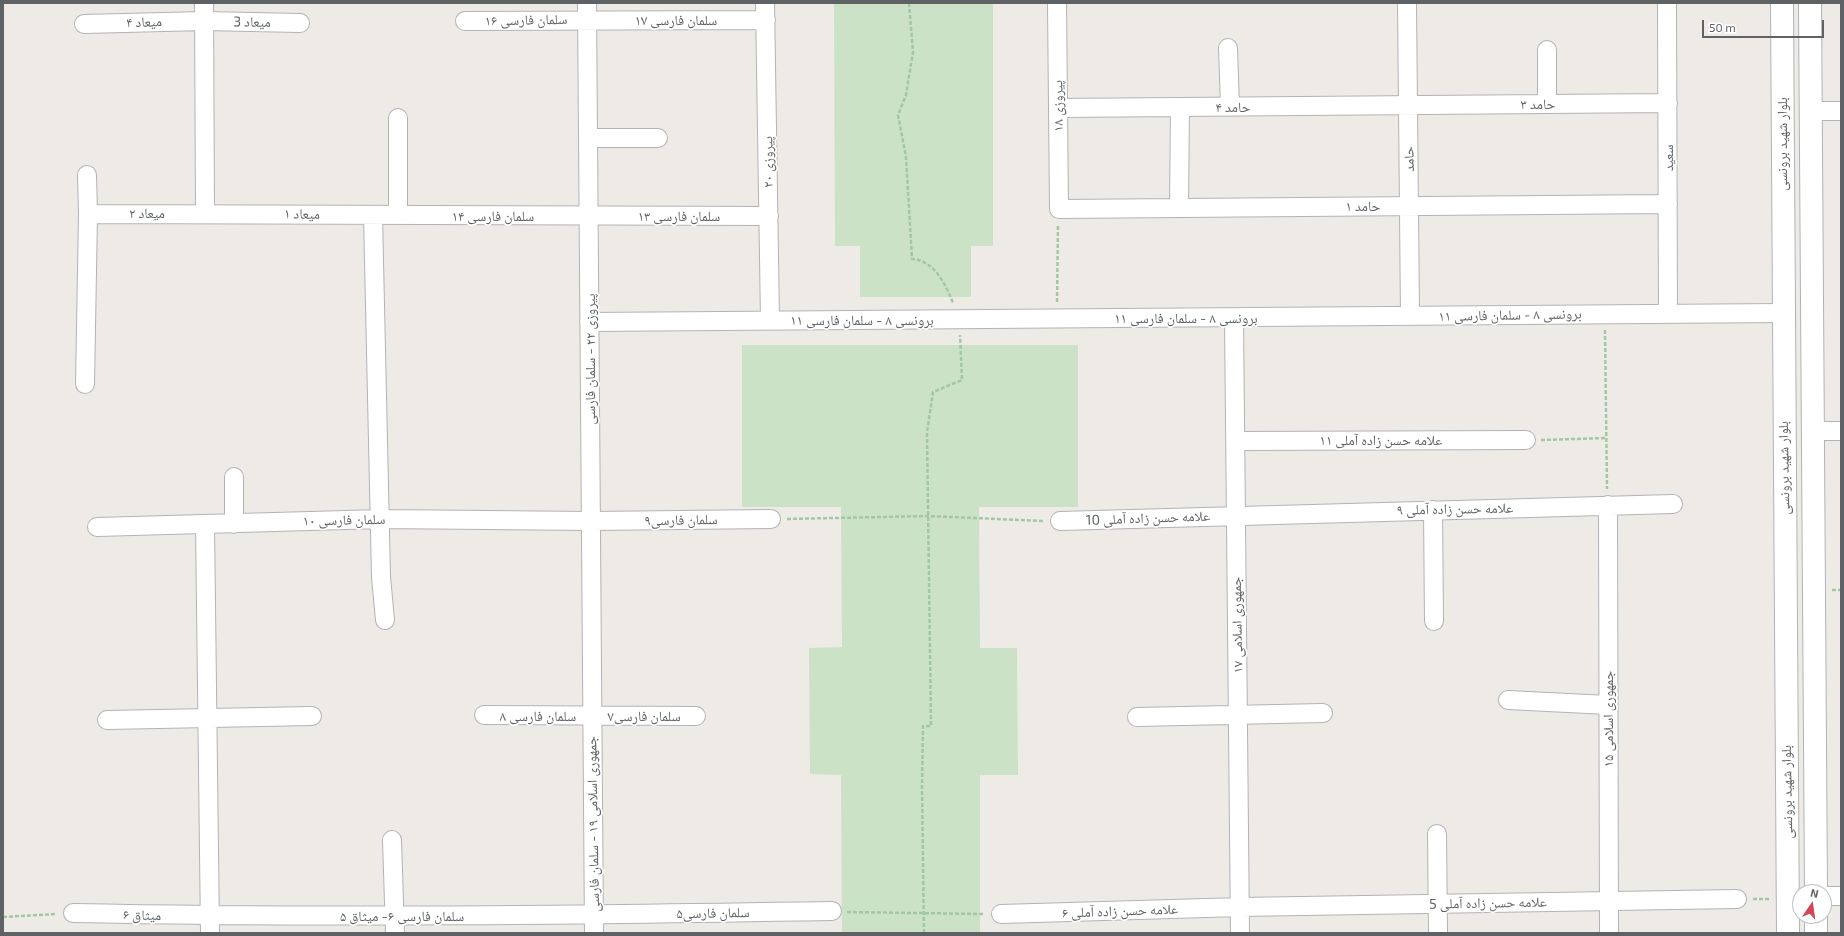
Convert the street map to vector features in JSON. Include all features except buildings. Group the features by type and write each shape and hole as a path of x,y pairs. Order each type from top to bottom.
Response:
{"street":[{"name":"پیروزی ۱۸","path":"1056,3 1059,209"},
{"name":"حامد","path":"1407,3 1410,316"},
{"name":"سعید","path":"1668,3 1668,314"},
{"name":"بلوار شهید برونسی","path":"1782,3 1788,933"},
{"name":"بلوار شهید برونسی","path":"1810,3 1816,884"},
{"name":"سلمان فارسی ۱۷","path":"587,11 766,12"},
{"name":"سلمان فارسی ۱۶","path":"466,21 587,11"},
{"name":"پیروزی ۲۲ - سلمان فارسی","path":"587,11 592,716"},
{"path":"204,12 205,213"},
{"name":"میعاد 3","path":"204,12 300,23"},
{"name":"میعاد ۴","path":"84,24 204,12"},
{"name":"پیروزی ۲۰","path":"766,12 770,320"},
{"path":"1228,48 1230,107"},
{"path":"1547,50 1547,104"},
{"name":"حامد ۳","path":"1408,105 1668,103"},
{"name":"حامد ۴","path":"1058,108 1408,105"},
{"path":"1179,208 1180,107"},
{"path":"1810,110 1841,111"},
{"path":"398,118 398,215"},
{"path":"588,138 658,138"},
{"path":"85,384 88,214 87,175"},
{"name":"حامد ۱","path":"1059,209 1668,204"},
{"name":"میعاد ۲","path":"88,214 205,213"},
{"name":"میعاد ۱","path":"205,213 398,215"},
{"path":"373,215 381,519 381,578 385,620"},
{"name":"سلمان فارسی ۱۴","path":"398,215 589,216"},
{"name":"سلمان فارسی ۱۳","path":"589,216 768,216"},
{"name":"برونسی ۸ - سلمان فارسی ۱۱","path":"589,322 1234,318 1605,313 1783,313"},
{"name":"جمهوری اسلامی ۱۷","path":"1234,318 1240,933"},
{"path":"1812,431 1841,431"},
{"name":"علامه حسن زاده آملی ۱۱","path":"1236,441 1526,440"},
{"path":"234,477 234,524"},
{"name":"علامه حسن زاده آملی ۹","path":"1236,515 1674,504"},
{"name":"جمهوری اسلامی ۱۵","path":"1608,506 1609,933"},
{"path":"1433,510 1434,621"},
{"name":"علامه حسن زاده آملی 10","path":"1060,521 1236,515"},
{"name":"سلمان فارسی ۱۰","path":"96,527 381,519 591,521"},
{"name":"سلمان فارسی۹","path":"591,521 771,519"},
{"path":"205,524 210,925"},
{"path":"1508,700 1608,705"},
{"path":"1137,717 1323,713"},
{"name":"سلمان فارسی ۸","path":"484,715 592,716"},
{"path":"107,720 312,716"},
{"name":"سلمان فارسی۷","path":"592,716 696,716"},
{"name":"جمهوری اسلامی ۱۹ - سلمان فارسی","path":"592,716 594,933"},
{"path":"1438,834 1438,933"},
{"path":"392,840 395,924"},
{"name":"علامه حسن زاده آملی 5","path":"1240,907 1737,899"},
{"name":"علامه حسن زاده آملی ۶","path":"1001,914 1240,907"},
{"name":"سلمان فارسی۵","path":"594,915 832,911"},
{"name":"میثاق ۶","path":"73,914 210,925"},
{"name":"سلمان فارسی ۶- میثاق ۵","path":"210,925 395,924 594,915"}],"path":[{"path":"909,3 912,52 906,95 898,115 906,157 912,259 918,259 936,272 948,289 960,319 962,380 933,392 927,432 931,726 923,726 922,788 924,933"},
{"path":"1056,318 1059,209"},
{"path":"1605,313 1608,506"},
{"path":"1526,440 1607,438"},
{"path":"771,519 928,516 1060,521"},
{"path":"1737,899 1788,898"},
{"path":"832,911 924,914 1001,914"},
{"path":"3,917 73,914"}],"green space":[{"path":"834,3 993,3 993,246 971,246 971,297 860,297 860,246 835,246"},
{"path":"742,345 1078,345 1078,507 979,507 980,648 1017,648 1018,775 980,775 980,933 842,933 841,775 810,774 809,648 842,647 841,507 742,507"}]}
